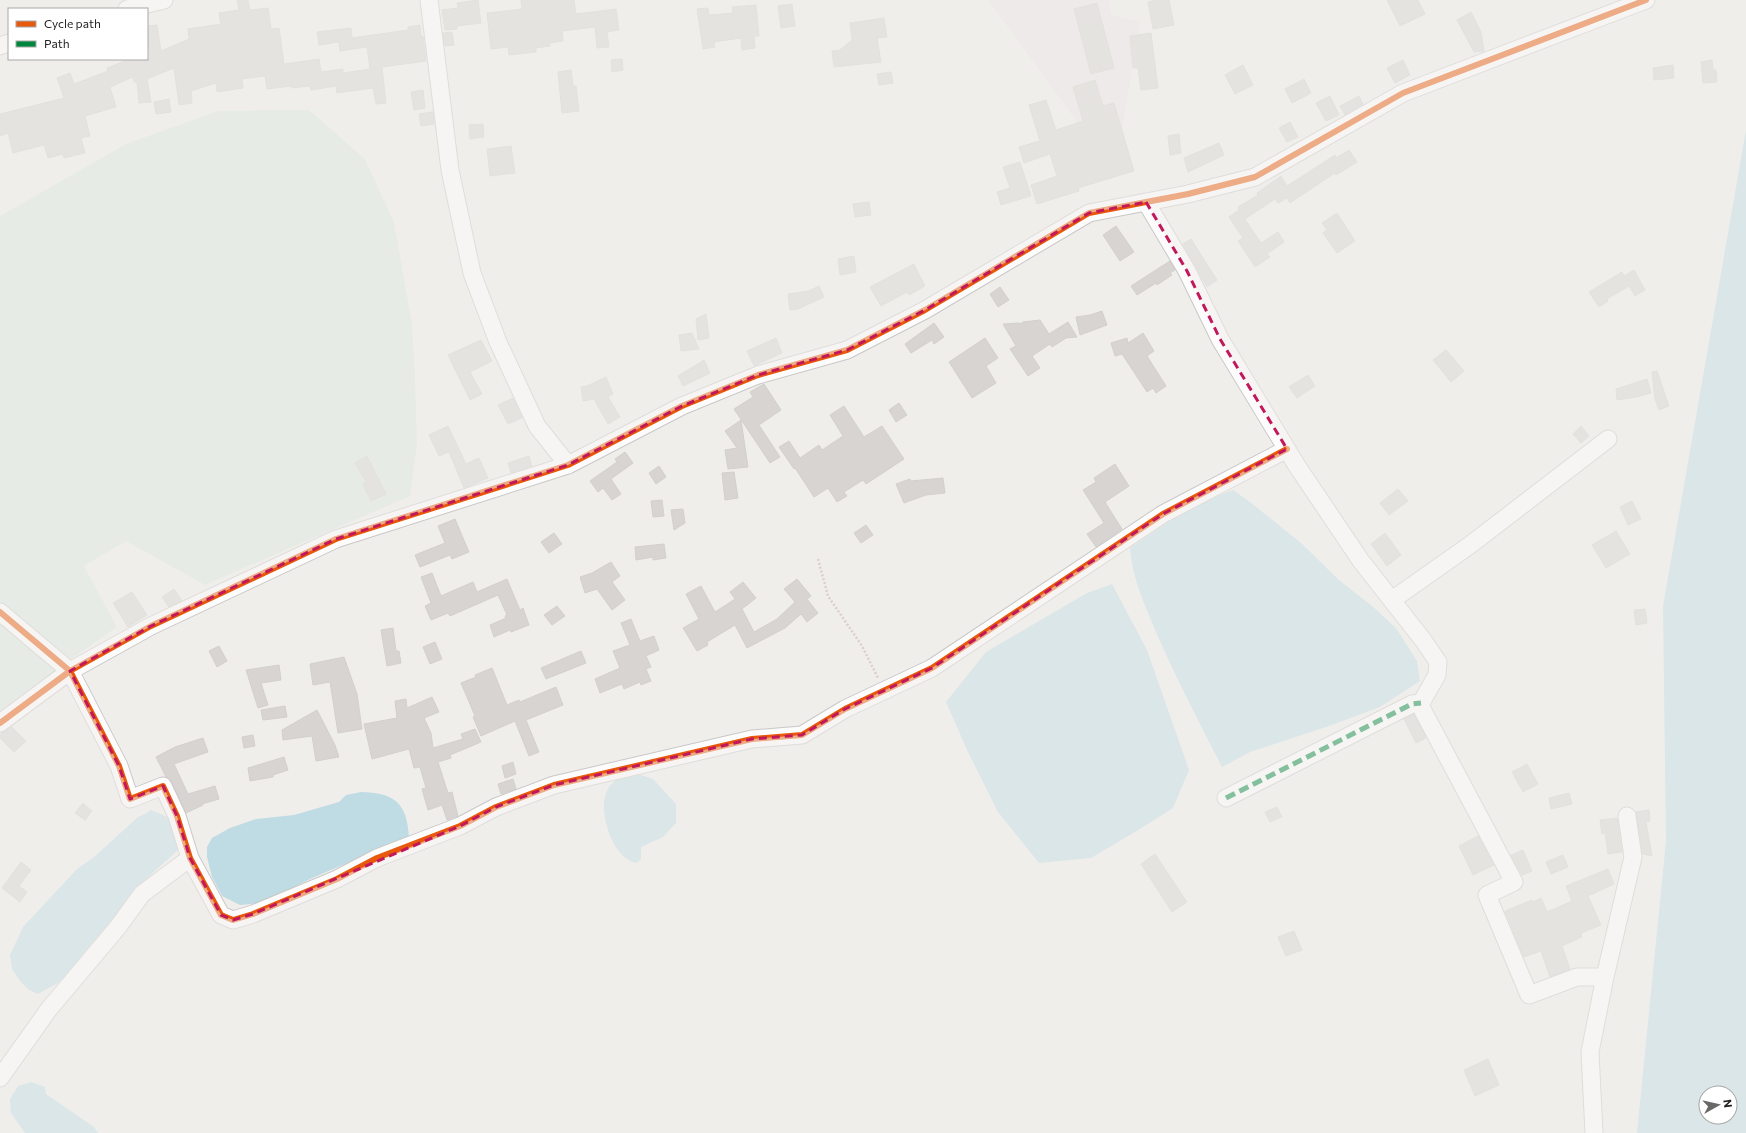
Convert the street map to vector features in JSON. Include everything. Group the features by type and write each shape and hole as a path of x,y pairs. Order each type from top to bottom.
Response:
{"street":[{"path":"131,8 164,0"},
{"path":"428,0 450,170 472,273 498,342 537,426 568,465"},
{"path":"0,723 70,671 151,626 336,539 453,503 568,465 689,403 758,375 847,350 925,310 1089,213 1188,194 1255,177 1403,93 1646,0"},
{"path":"1146,202 1187,271 1220,339 1287,449 1361,561 1438,662 1436,675 1421,703 1422,709 1514,882 1487,895 1529,995 1577,977 1605,977"},
{"path":"1392,600 1470,545 1608,439"},
{"path":"0,612 70,671 119,766 130,799 163,786 178,816 190,858 221,915 233,920 254,914 337,879 377,858 460,826 496,807 554,785 752,739 802,735 845,709 932,668 1163,514 1287,449"},
{"path":"1226,798 1412,704 1421,703"},
{"path":"1594,1133 1590,1052 1605,977 1633,857 1627,816"},
{"path":"0,1078 49,1009 118,927 142,894 190,858"}],"path":[{"path":"818,560 828,596 862,646 884,691"}],"highlighted area":[{"path":"1146,202 1187,271 1220,339 1287,449 1163,514 932,668 845,709 802,735 752,739 554,785 496,807 460,826 253,914 233,920 221,915 190,858 177,816 163,786 130,799 119,766 70,671 151,626 336,539 568,465 682,406 758,375 847,350 925,310 1089,213"}],"shaded area":[{"path":"988,0 1109,0 1111,15 1140,21 1115,174"},
{"path":"309,110 365,159 394,222 412,324 417,444 410,496 205,585 126,541 84,566 117,627 71,659 0,602 0,216 126,144 218,111"},
{"path":"0,618 61,671 0,715"}],"water":[{"path":"1746,130 1746,1133 1637,1133 1666,841 1663,606"},
{"path":"1233,490 1301,543 1339,580 1372,606 1396,628 1417,661 1420,681 1380,707 1329,726 1250,752 1222,767 1156,632 1136,581 1130,548 1192,506"},
{"path":"1112,584 1147,650 1189,770 1173,808 1140,829 1091,858 1039,863 998,812 968,752 946,702 986,652 1087,593"},
{"path":"626,775 641,775 653,779 676,804 676,823 663,837 641,847 641,859 637,863 628,860 614,844 606,822 604,800 609,787 617,779"},
{"path":"361,792 390,797 397,802 405,815 409,837 396,845 366,855 312,878 262,903 240,905 222,896 212,877 207,857 207,847 212,838 230,828 256,819 294,815 339,802 346,795"},
{"path":"150,810 164,816 174,824 178,835 178,850 143,882 125,901 116,915 81,956 69,974 56,984 38,994 29,990 12,969 10,955 23,927 77,869 94,857 138,817"},
{"path":"31,1082 45,1087 46,1094 94,1127 98,1133 25,1133 11,1113 10,1099 18,1086"}],"building":[{"path":"237,0 248,0 250,10 268,8 271,29 279,28 284,64 319,59 321,72 343,69 343,73 370,69 367,47 340,51 339,42 319,45 317,32 351,28 352,38 408,30 408,27 420,25 426,61 382,67 386,103 376,104 373,88 337,93 336,86 311,90 310,86 292,88 291,86 267,89 265,76 242,79 243,88 217,92 216,83 191,91 192,103 179,105 174,68 147,79 151,102 139,103 137,82 134,82 133,77 110,87 116,107 85,116 90,136 81,138 85,153 64,158 63,154 48,158 44,145 13,153 8,133 0,136 0,114 64,98 57,78 70,73 74,84 108,71 107,68 127,60 150,59 148,26 157,25 161,51 189,39 188,29 221,24 219,13 239,10"},
{"path":"478,0 481,23 457,26 457,29 445,30 442,10 458,8 457,3"},
{"path":"521,0 574,0 576,14 616,9 619,30 607,32 609,47 597,48 595,27 562,31 563,41 550,43 550,46 536,48 536,52 509,55 508,47 491,49 487,13 522,9"},
{"path":"1156,0 1169,0 1174,25 1153,29 1148,2"},
{"path":"1387,0 1418,0 1425,14 1400,26"},
{"path":"1097,3 1114,68 1091,74 1074,9"},
{"path":"792,4 795,26 781,28 778,6"},
{"path":"756,5 759,36 754,36 755,48 742,50 741,38 714,42 715,47 703,49 697,9 708,8 709,15 733,13 732,7"},
{"path":"1471,12 1481,32 1484,51 1474,52 1457,20"},
{"path":"884,18 887,37 877,38 881,62 834,67 832,51 840,50 852,40 850,23"},
{"path":"452,32 454,45 445,46 443,33"},
{"path":"1151,33 1158,88 1141,90 1138,68 1133,68 1130,36"},
{"path":"622,59 623,70 612,72 611,60"},
{"path":"1403,60 1410,75 1395,83 1387,68"},
{"path":"1712,60 1713,70 1716,70 1717,82 1703,83 1701,62"},
{"path":"1243,65 1253,85 1235,94 1225,75"},
{"path":"1673,65 1674,78 1654,80 1653,68"},
{"path":"571,70 573,86 576,86 579,111 562,113 558,72"},
{"path":"891,72 893,83 879,85 877,74"},
{"path":"1304,79 1311,93 1292,103 1285,89"},
{"path":"1095,80 1103,106 1114,103 1134,171 1078,188 1079,191 1037,204 1031,185 1057,176 1050,154 1024,163 1019,147 1040,141 1029,105 1046,100 1056,130 1083,121 1073,87"},
{"path":"423,90 425,108 414,110 411,92"},
{"path":"1330,96 1339,115 1326,121 1316,103"},
{"path":"1359,96 1363,104 1345,115 1340,106"},
{"path":"169,99 171,112 156,114 154,102"},
{"path":"433,112 434,124 421,126 419,114"},
{"path":"1290,122 1298,137 1287,142 1279,128"},
{"path":"483,124 484,137 470,139 469,125"},
{"path":"1179,134 1181,153 1170,155 1168,136"},
{"path":"1219,143 1224,155 1188,172 1184,158"},
{"path":"511,146 515,173 490,176 487,149"},
{"path":"1349,150 1357,162 1336,175 1335,173 1290,203 1287,198 1278,203 1275,199 1245,219 1261,243 1278,232 1284,242 1267,254 1270,257 1255,267 1238,241 1243,238 1229,217 1239,210 1238,207 1258,195 1257,193 1281,176 1287,186 1335,155 1336,158"},
{"path":"1020,162 1031,196 1001,205 997,192 1010,188 1003,167"},
{"path":"869,202 871,215 855,217 853,204"},
{"path":"1337,213 1355,241 1337,253 1323,233 1327,230 1322,223"},
{"path":"1116,226 1134,252 1120,261 1103,235"},
{"path":"1191,239 1217,280 1207,287 1183,244"},
{"path":"854,256 856,272 840,275 838,259"},
{"path":"1170,261 1175,270 1170,273 1172,275 1157,285 1156,283 1137,295 1131,286"},
{"path":"914,264 925,286 909,295 907,292 881,306 870,287"},
{"path":"1634,270 1645,290 1635,296 1629,286 1607,299 1608,301 1599,307 1589,292 1622,272 1624,276"},
{"path":"819,286 824,297 798,309 790,310 788,294 809,291"},
{"path":"1000,287 1009,300 998,307 990,294"},
{"path":"1102,311 1107,325 1080,335 1076,317"},
{"path":"706,314 709,338 698,340 696,319"},
{"path":"1040,320 1049,334 1068,322 1077,337 1066,338 1052,347 1050,344 1032,356 1040,368 1028,376 1010,349 1016,346 1003,324 1020,324 1023,322"},
{"path":"934,323 944,337 934,344 932,340 911,353 905,344"},
{"path":"692,333 699,349 681,351 679,335"},
{"path":"1143,333 1154,351 1147,356 1166,386 1156,393 1153,388 1147,392 1122,354 1115,356 1111,343 1127,338 1128,343"},
{"path":"776,338 782,353 754,366 747,351"},
{"path":"985,338 998,358 986,366 996,383 972,398 949,362"},
{"path":"481,340 492,361 470,372 482,394 470,400 448,355"},
{"path":"1446,350 1464,371 1451,382 1433,360"},
{"path":"704,360 710,373 683,386 678,376"},
{"path":"1657,371 1669,406 1659,410 1655,399 1652,372"},
{"path":"1308,375 1315,386 1297,398 1289,387"},
{"path":"606,377 613,394 608,397 620,417 608,424 594,399 583,401 581,387 587,386"},
{"path":"1647,379 1651,393 1617,400 1616,389"},
{"path":"764,384 781,410 759,425 780,457 770,463 734,409 753,397 750,392"},
{"path":"513,398 522,418 508,424 498,405"},
{"path":"899,403 907,415 896,422 889,410"},
{"path":"844,406 864,437 882,426 904,459 866,484 863,480 844,492 847,496 837,502 828,488 814,497 779,447 789,441 800,458 819,445 822,450 843,436 830,415"},
{"path":"741,420 748,467 728,469 725,450 737,448 725,431"},
{"path":"448,426 466,464 479,458 488,478 464,488 449,452 439,456 429,435"},
{"path":"1581,426 1589,436 1581,443 1573,434"},
{"path":"625,452 633,463 611,479 621,494 612,500 603,488 598,492 590,481 617,462 615,459"},
{"path":"367,456 386,494 371,501 363,484 366,482 355,463"},
{"path":"529,456 532,466 511,473 508,463"},
{"path":"1115,464 1129,486 1105,502 1122,529 1096,547 1087,534 1104,523 1083,490 1096,482 1094,478"},
{"path":"659,466 666,477 656,484 649,473"},
{"path":"734,472 738,498 725,500 722,473"},
{"path":"943,478 945,493 926,495 904,503 896,484 910,479 911,481"},
{"path":"1398,489 1408,501 1389,515 1380,503"},
{"path":"662,500 664,516 653,517 651,501"},
{"path":"1632,501 1641,519 1628,525 1620,507"},
{"path":"683,509 685,523 674,530 671,510"},
{"path":"455,519 469,552 452,559 450,555 420,567 415,555 445,543 438,526"},
{"path":"866,525 873,535 861,543 854,533"},
{"path":"1616,531 1630,554 1606,568 1592,545"},
{"path":"554,533 562,544 549,553 541,542"},
{"path":"1385,533 1401,555 1387,566 1371,544"},
{"path":"664,544 666,558 653,560 653,557 636,560 635,547"},
{"path":"611,562 620,576 612,582 625,600 612,610 597,589 585,593 580,577 592,573"},
{"path":"432,573 441,596 473,582 477,592 507,579 520,610 523,608 529,625 511,632 510,630 494,637 490,625 506,618 505,616 507,615 498,595 450,616 448,613 431,620 425,606 431,603 421,577"},
{"path":"797,579 811,596 807,599 818,613 807,622 801,614 785,628 747,648 735,625 707,642 708,645 697,651 683,628 699,619 686,594 701,586 715,612 735,599 730,592 743,582 756,598 742,609 754,632 777,619 795,602 784,589"},
{"path":"174,589 182,601 169,607 162,597"},
{"path":"132,592 147,615 128,627 113,603"},
{"path":"557,606 565,616 552,625 544,615"},
{"path":"1645,609 1647,623 1636,625 1634,610"},
{"path":"631,619 640,641 654,636 659,650 646,656 651,667 646,669 651,681 641,685 640,682 624,689 622,684 600,693 595,679 620,668 613,651 630,645 621,623"},
{"path":"393,628 396,651 399,651 401,663 387,666 381,630"},
{"path":"435,642 442,659 430,664 423,647"},
{"path":"219,646 227,661 217,667 209,651"},
{"path":"581,651 586,663 546,679 541,668"},
{"path":"344,657 357,694 362,729 338,733 330,682 313,685 310,664"},
{"path":"279,665 281,680 261,683 268,705 258,708 246,670"},
{"path":"492,668 507,705 519,700 520,702 556,687 563,705 526,720 539,752 529,756 515,721 481,736 473,717 475,716 461,683"},
{"path":"432,697 439,712 424,718 431,733 433,748 463,739 461,734 475,729 481,742 450,755 451,758 438,762 448,793 452,792 458,816 447,820 442,805 428,810 422,789 426,788 420,767 414,768 409,749 372,759 364,724 397,718 395,701 406,699 407,708"},
{"path":"285,706 287,717 263,720 261,710"},
{"path":"317,710 335,745 339,757 316,761 312,736 283,740 282,730"},
{"path":"1414,714 1426,738 1416,743 1404,719"},
{"path":"12,727 26,741 14,752 0,738 1,733"},
{"path":"253,735 255,746 244,748 242,737"},
{"path":"203,738 208,752 174,764 188,794 215,786 219,799 202,804 203,805 186,813 172,782 166,777 156,757 175,747"},
{"path":"284,757 288,770 273,775 273,777 250,781 248,768"},
{"path":"513,762 516,774 505,778 502,766"},
{"path":"1527,764 1538,784 1523,792 1512,772"},
{"path":"513,779 516,789 501,794 498,784"},
{"path":"1569,793 1572,804 1551,809 1549,798"},
{"path":"83,803 92,811 85,820 75,813"},
{"path":"1277,807 1282,817 1270,822 1265,812"},
{"path":"1649,810 1650,821 1646,822 1652,856 1643,854 1636,812"},
{"path":"1617,818 1622,852 1608,854 1605,833 1602,834 1600,820"},
{"path":"1478,836 1494,865 1473,875 1459,846"},
{"path":"1523,850 1532,871 1522,875 1511,855"},
{"path":"1155,854 1187,902 1172,912 1141,864"},
{"path":"1563,855 1568,867 1551,874 1546,862"},
{"path":"21,862 31,870 19,886 27,892 20,902 2,888"},
{"path":"1608,869 1614,884 1588,896 1601,925 1581,933 1582,937 1562,946 1570,969 1550,977 1541,951 1524,957 1505,911 1541,898 1547,912 1572,901 1566,886"},
{"path":"1294,931 1302,950 1286,956 1278,937"},
{"path":"1488,1059 1499,1085 1475,1096 1464,1070"}],"marked path":[{"path":"1226,798 1412,704 1421,703"}],"cycle path":[{"path":"0,723 70,671 151,626 336,539 568,465 682,406 758,375 847,350 925,310 1089,213 1188,194 1255,177 1403,93 1646,0"},
{"path":"0,612 70,671 119,766 130,799 163,786 177,816 190,858 221,915 233,920 253,914 337,879 377,858 460,826 496,807 554,785 752,739 802,735 845,709 932,668 1163,514 1287,449"}]}
